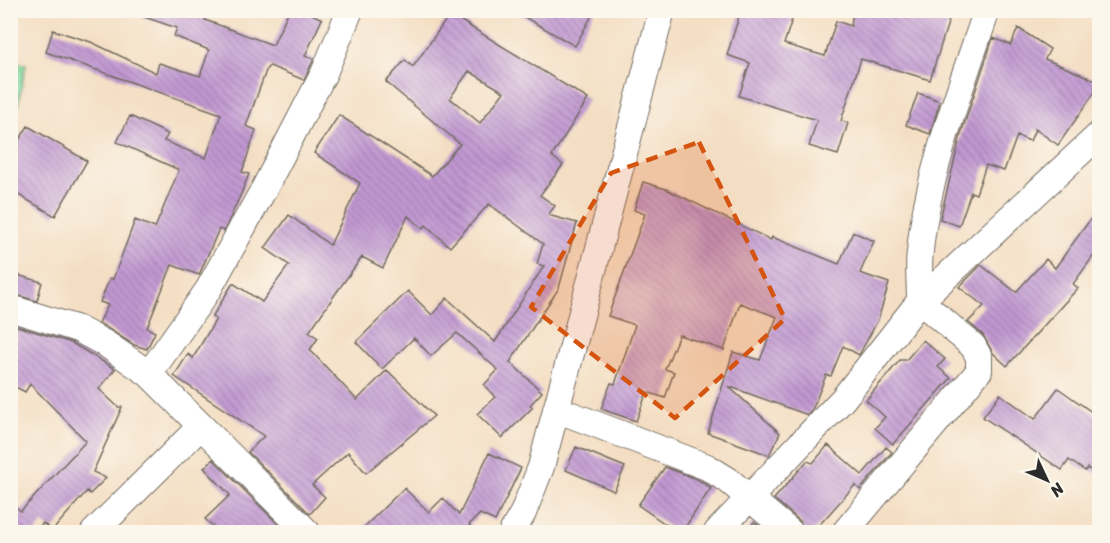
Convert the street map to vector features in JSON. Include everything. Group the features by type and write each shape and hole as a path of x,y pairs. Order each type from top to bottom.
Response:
{"street":[{"path":"149,374 208,290 265,187 324,72 350,10"},
{"path":"512,532 524,513 541,467 662,10"},
{"path":"845,532 979,371 979,357 973,346 920,301 920,252 924,220 950,121 987,10"},
{"path":"717,532 751,499 843,399 920,301 1100,134"},
{"path":"10,308 78,329 106,344 149,374 307,532"},
{"path":"556,409 708,467 790,532"},
{"path":"94,532 200,427"}],"highlighted area":[{"path":"699,142 785,319 675,418 531,307 611,173"}],"green space":[{"path":"10,63 26,64 11,140"}],"building":[{"path":"135,10 208,10 205,20 273,45 289,10 304,10 322,19 305,56 314,59 304,80 270,66 267,68 246,126 256,130 242,172 249,174 241,194 224,231 219,229 199,275 172,265 147,328 155,332 147,349 134,345 99,323 108,305 100,302 110,278 113,279 135,220 155,228 179,170 117,142 130,116 168,134 164,141 206,158 221,114 46,52 53,30 91,42 156,73 159,63 200,76 209,50 174,36 177,28 135,14"},
{"path":"512,10 595,10 575,46"},
{"path":"741,10 795,10 784,44 825,56 836,21 851,26 853,10 952,10 930,80 861,59 841,121 848,123 838,155 809,146 817,120 739,96 750,63 727,55"},
{"path":"450,14 588,99 552,156 563,165 540,195 555,206 548,215 577,223 559,288 510,362 542,392 530,405 533,407 502,438 477,414 495,397 484,385 498,370 457,333 431,356 414,338 382,369 356,342 408,291 432,315 447,298 495,342 544,266 537,264 543,244 489,204 450,247 426,225 423,228 408,216 383,268 362,257 309,332 318,338 310,350 357,400 387,370 434,416 366,473 348,452 312,485 325,497 310,514 248,452 264,436 174,376 188,354 193,358 216,319 212,317 233,283 262,302 289,265 265,248 289,215 330,245 360,183 314,153 339,115 432,176 460,144 386,82 405,60 413,67","holes":["469,71 504,92 480,123 450,98"]},
{"path":"1018,28 1050,49 1045,59 1100,82 1100,85 1058,145 1035,129 1030,141 1017,136 1004,171 986,165 976,194 971,192 959,226 940,219 961,134 993,38 1011,45"},
{"path":"918,93 940,101 930,134 906,125"},
{"path":"28,126 87,161 55,216 10,190 10,155"},
{"path":"643,182 666,189 771,240 772,237 839,264 853,232 874,241 860,273 889,283 878,320 859,355 843,346 831,376 826,375 808,415 728,386 780,433 769,455 708,433 733,352 760,360 777,317 740,303 724,350 679,335 665,369 674,372 665,398 647,392 636,421 601,409 611,383 615,384 635,325 608,316 645,214 634,210"},
{"path":"1100,206 1100,247 1073,284 1078,288 1007,366 993,353 983,335 968,322 984,306 959,287 981,265 1016,292 1046,259 1055,268"},
{"path":"10,273 42,282 37,301 10,293"},
{"path":"10,324 72,343 115,369 99,389 118,407 122,407 93,472 106,478 90,494 87,491 52,531 43,523 36,532 10,532 10,503 21,511 86,441 30,384 25,392 10,384"},
{"path":"923,340 945,359 938,367 951,378 893,444 875,428 885,417 866,400 900,360 906,360"},
{"path":"1058,388 1100,418 1100,475 1087,468 1085,471 1069,460 1062,470 983,417 1000,394 1035,419"},
{"path":"828,445 862,475 886,447 892,452 860,490 855,485 813,532 805,532 800,521 774,499 807,461 813,463"},
{"path":"576,447 625,467 614,491 566,470"},
{"path":"489,453 521,468 495,521 480,514 469,525 476,532 359,532 404,488 429,512 443,498 459,515"},
{"path":"213,459 286,532 219,532 205,519 230,495 204,468"},
{"path":"665,467 697,479 711,488 682,532 677,532 638,505"},
{"path":"754,522 767,532 745,532"}]}
